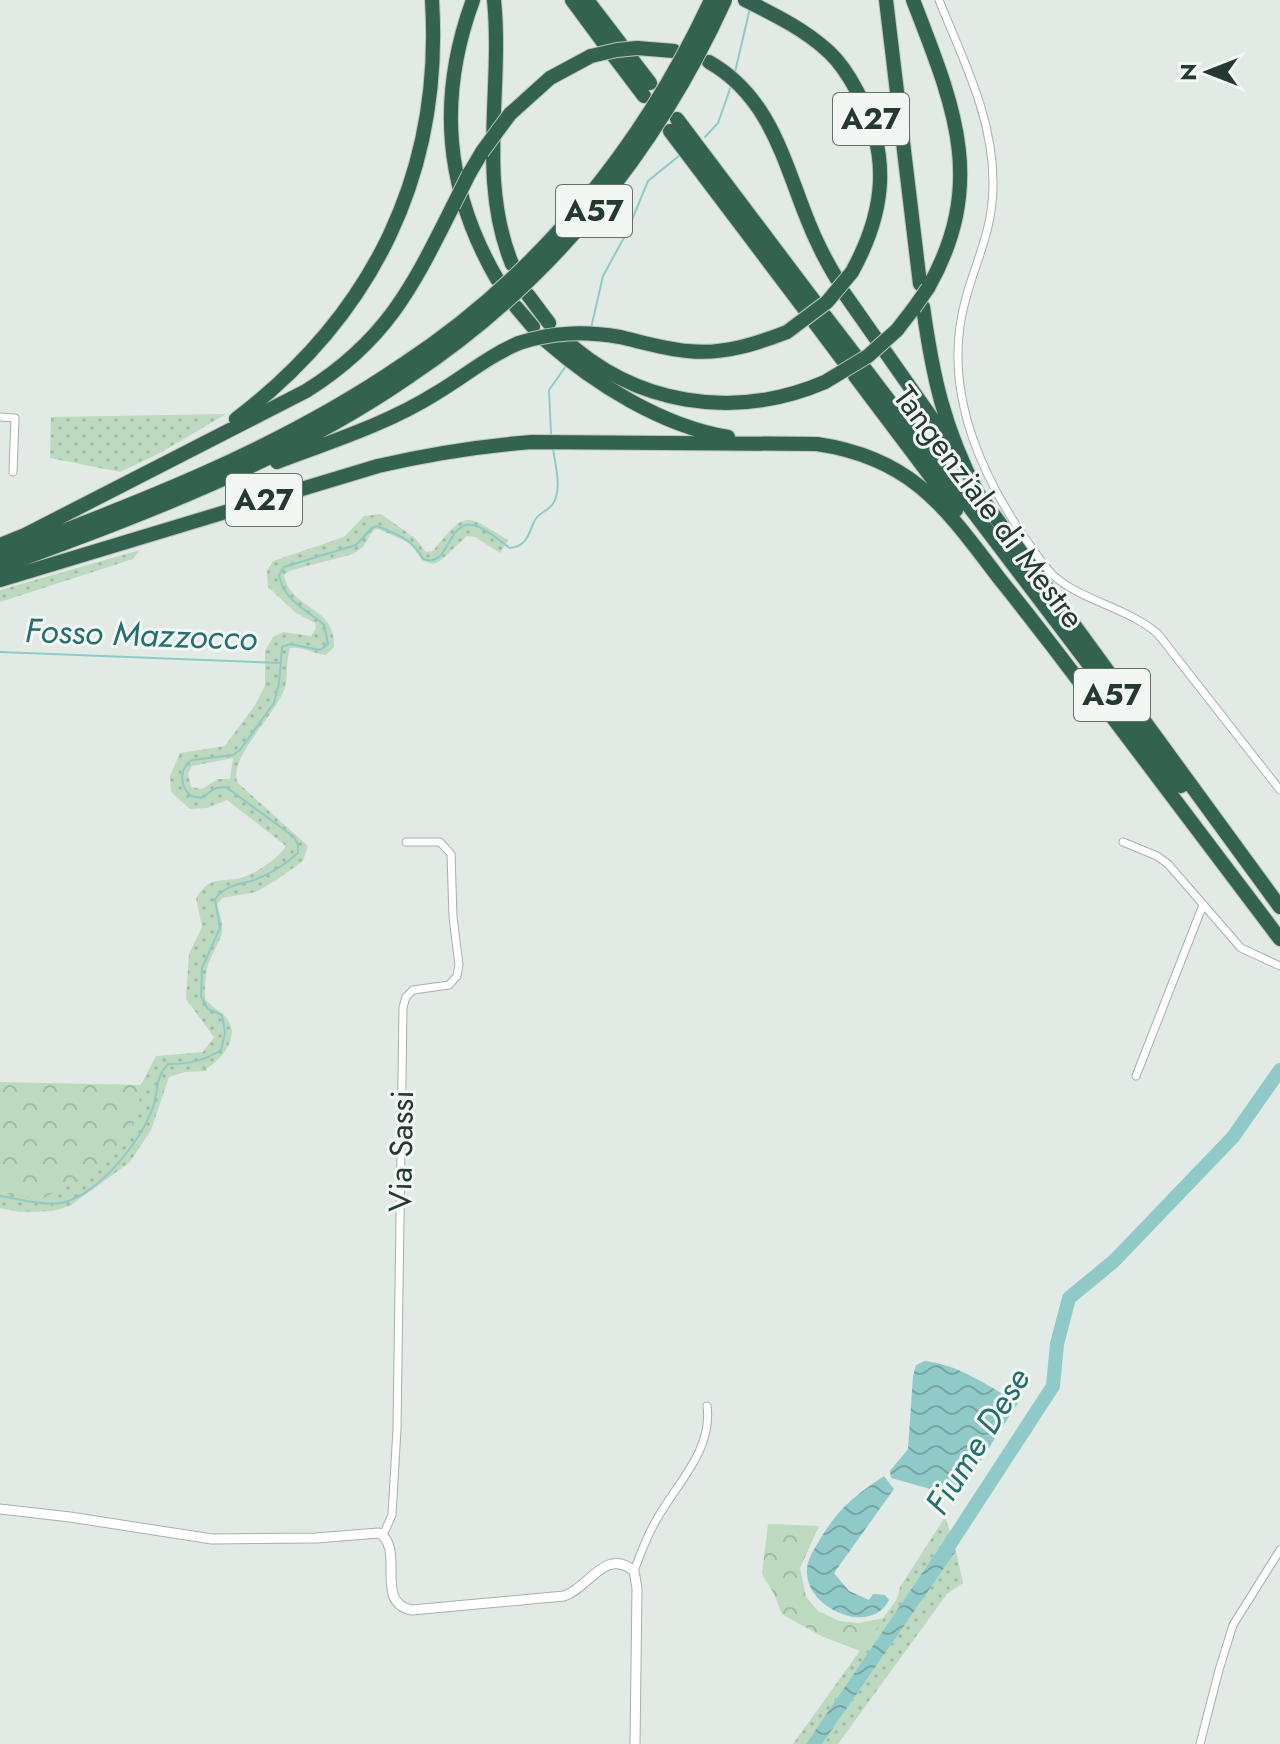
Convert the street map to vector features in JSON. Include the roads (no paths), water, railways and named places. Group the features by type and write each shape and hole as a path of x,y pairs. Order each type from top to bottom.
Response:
{"highway":[{"name":"A27","path":"201,445 261,400 297,368 360,291 379,258 408,190 425,126 433,64 432,0"},
{"path":"473,0 461,36 453,76 451,142 455,172 475,238 497,279"},
{"path":"494,0 493,189 498,225 512,264"},
{"path":"572,0 621,49"},
{"path":"587,0 647,90"},
{"name":"A57","path":"80,530 283,435 406,370 525,266 581,206 658,99 711,0"},
{"name":"A57","path":"80,530 212,484 308,438 496,311 556,254 642,149 698,57 725,0"},
{"name":"A27","path":"212,484 239,477 394,416 435,394 479,363 519,343 565,333 593,332 689,351 722,351 755,344 787,332 827,302 852,272 876,221 881,164 877,137 853,82 832,54 808,34 745,0"},
{"path":"886,0 924,286 919,307 935,384 959,457"},
{"path":"913,0 950,98 961,155 955,222 941,262 924,286"},
{"name":"A27","path":"0,545 306,391 348,363 405,298 469,174 510,114 550,78 591,56 621,49 674,51"},
{"path":"709,62 746,92 761,110 778,138 806,216 840,286 959,457 1001,528 1158,737 1280,907"},
{"path":"674,125 850,359"},
{"path":"528,295 549,323"},
{"path":"516,307 533,327"},
{"path":"582,363 647,390 701,403 742,404 769,400 825,382 868,356 919,307"},
{"name":"A57","path":"545,340 565,345 582,363 626,398 701,431 776,443 817,444 861,454 900,472 946,509 1082,685 1106,709"},
{"name":"Tangenziale di Mestre","path":"1280,917 860,372 1106,709 1280,939"},
{"name":"A27","path":"0,580 426,454 532,442 776,443"},
{"path":"0,555 80,530"},
{"path":"0,567 80,530"}],"street":[{"path":"939,0 979,98 988,129 993,165 991,221 962,314 959,341 962,392 981,460 1011,516 1052,574 1134,616 1158,634 1280,790"},
{"path":"0,417 15,418 13,472"},
{"name":"Via Sassi","path":"406,842 440,842 451,854 453,917 459,965 452,983 413,990 406,997 403,1007 397,1429 392,1515 383,1535 388,1544 392,1593 398,1605 408,1610 564,1596 577,1591 599,1569 610,1563 622,1563 635,1574"},
{"path":"1123,842 1168,864 1241,948 1280,966"},
{"path":"1136,1076 1203,905"},
{"path":"635,1744 635,1574 655,1522 705,1442 709,1422 707,1406"},
{"path":"0,1509 212,1539 316,1538 372,1532 383,1535"},
{"path":"1200,1744 1233,1625 1280,1550"}],"water":[{"path":"925,1361 962,1372 1018,1403 959,1494 952,1495 891,1478 890,1471 908,1449 913,1376 916,1365"},
{"path":"884,1476 894,1489 834,1573 849,1591 869,1600 873,1594 885,1595 889,1600 880,1611 869,1616 842,1614 829,1608 810,1587 808,1563 838,1514"},
{"path":"950,1532 956,1551 822,1744 806,1744"}],"waterway":[{"path":"735,72 750,8"},
{"path":"705,137 718,123 731,86"},
{"path":"591,328 603,276 627,232 648,181 680,155"},
{"path":"551,434 549,390 566,366"},
{"path":"0,1196 52,1204 81,1195 106,1176 129,1150 152,1110 159,1080 168,1064 196,1061 221,1050 225,1033 222,1015 208,1009 201,996 202,968 220,928 215,899 228,888 260,878 283,865 298,853 298,845 294,837 226,787 216,788 201,798 191,796 184,787 182,777 192,760 233,755 240,750 274,703 282,647 290,644 320,650 328,644 324,625 286,592 279,575 284,567 356,545 377,526 403,538 423,559 438,557 463,526 481,528 510,548 520,545 535,519 555,499 557,477 553,448"},
{"name":"Fosso Mazzocco","path":"0,652 279,663"},
{"name":"Fiume Dese","path":"943,1555 1053,1386 1057,1344 1069,1298 1114,1261 1233,1137 1280,1070"}]}
